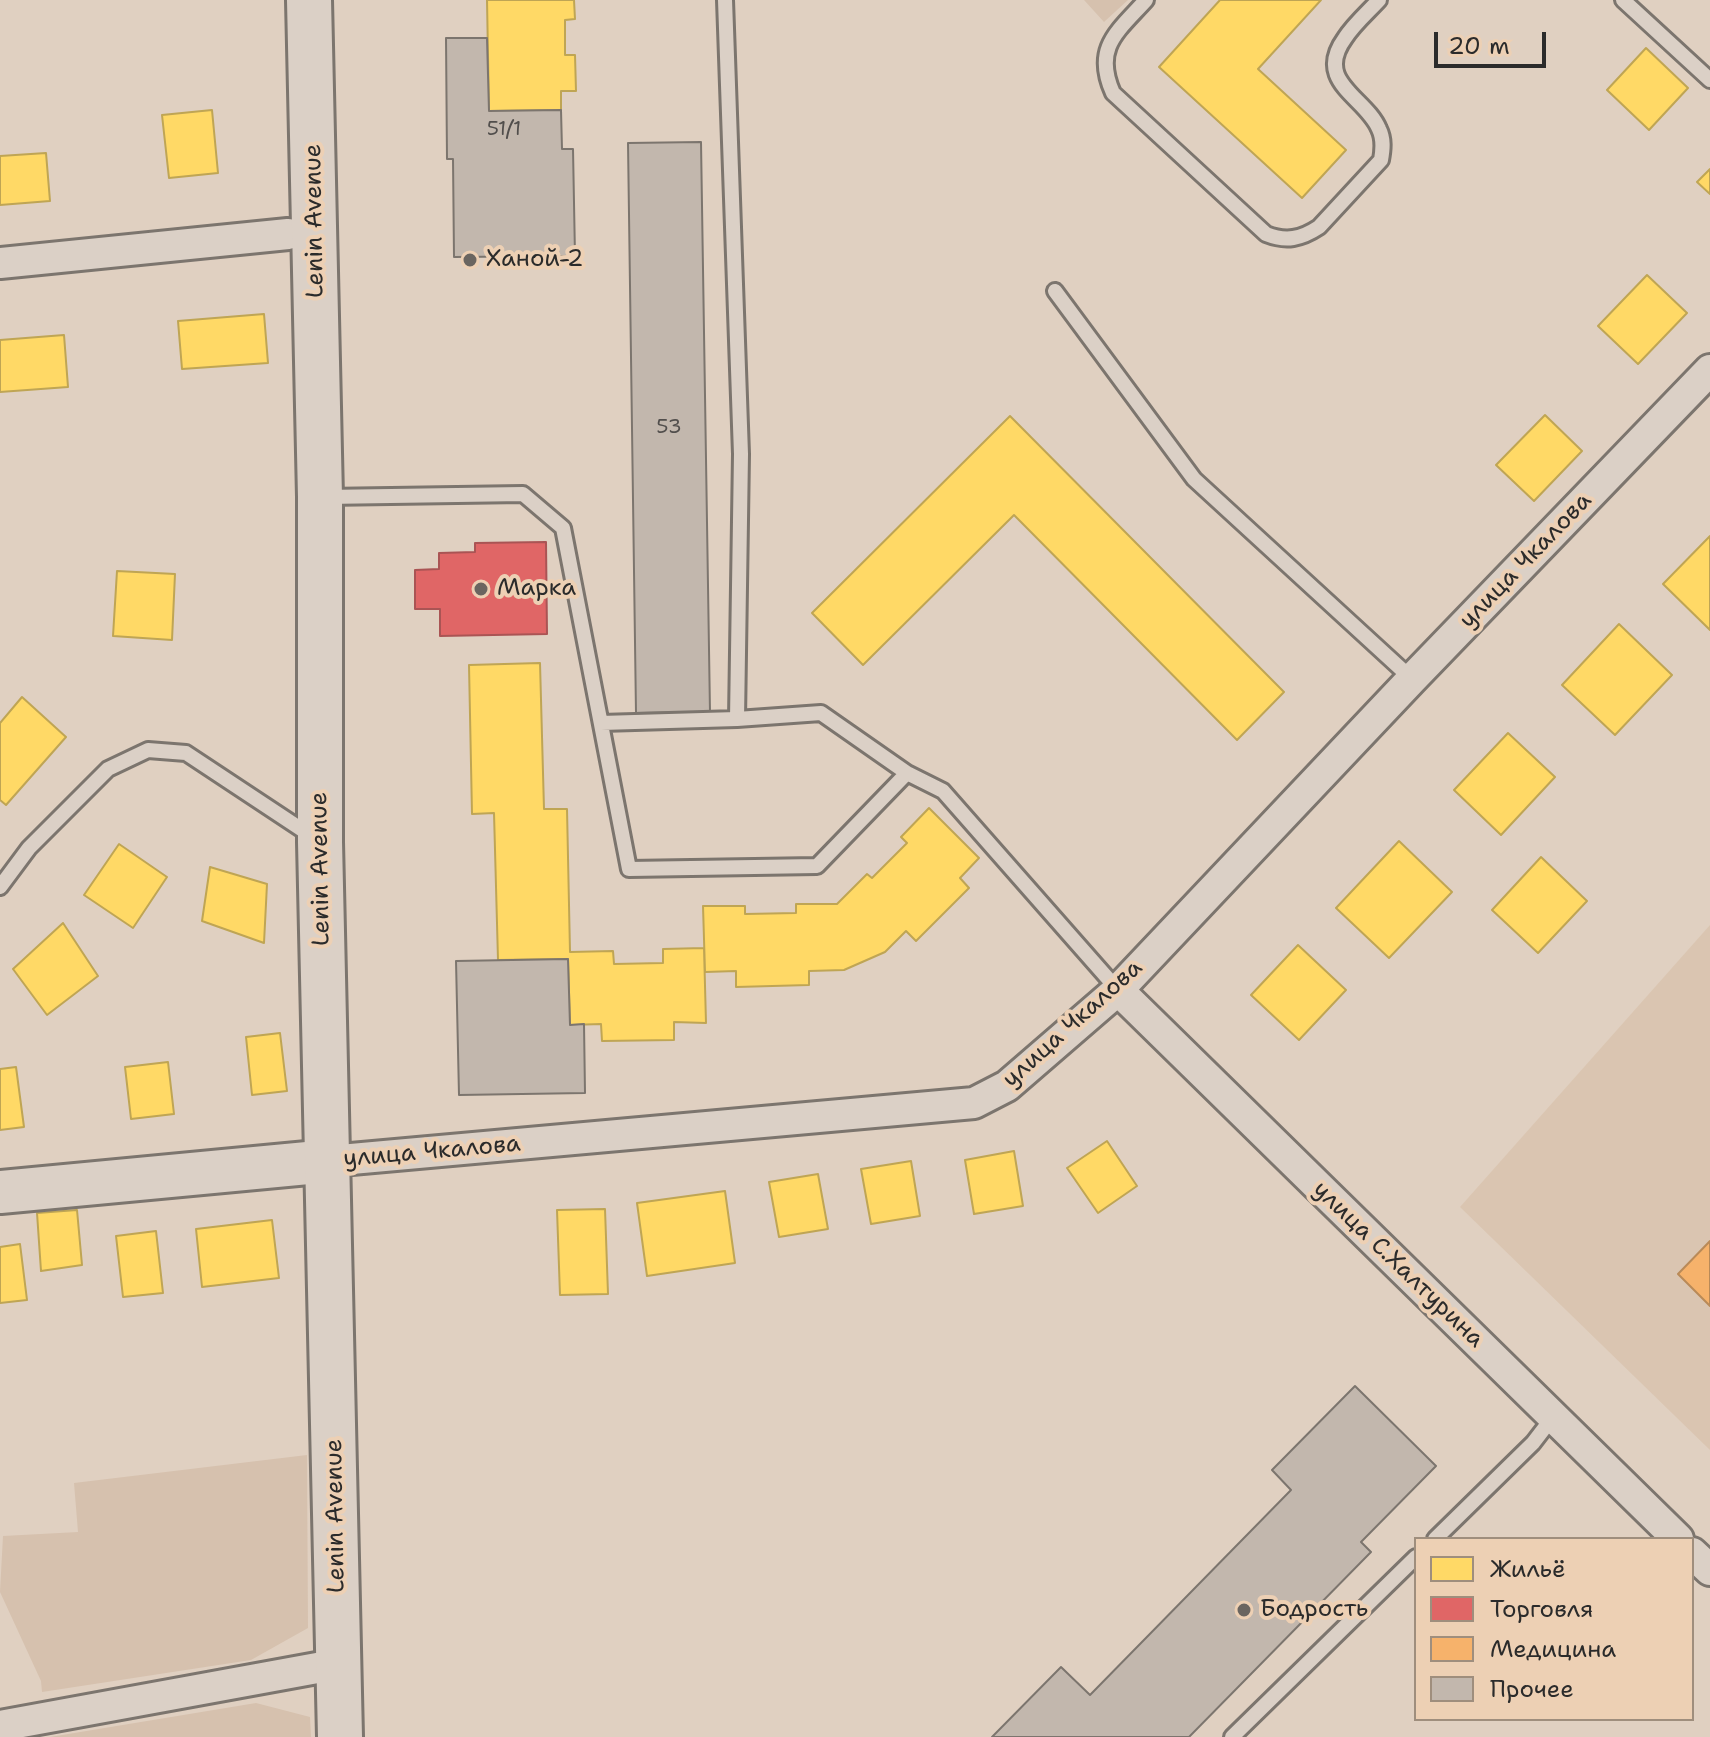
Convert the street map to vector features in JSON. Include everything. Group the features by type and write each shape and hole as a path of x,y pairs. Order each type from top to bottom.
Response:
{"main road":[{"name":"Lenin Avenue","path":"309,0 320,497 320,842 340,1737"}],"street":[{"path":"0,263 288,234"},
{"name":"улица Чкалова","path":"0,1192 974,1103 1007,1086 1118,990 1710,370"},
{"name":"улица С.Халтурина","path":"1118,990 1676,1537"},
{"path":"1694,1555 1710,1570"},
{"path":"0,1726 339,1664"}],"lane":[{"path":"725,0 741,454 737,719"},
{"path":"1146,0 1107,46 1105,77 1113,93 1266,234 1288,239 1307,235 1319,227 1381,160 1383,145 1375,120 1342,87 1337,74 1337,60 1344,38 1379,0"},
{"path":"1623,0 1710,80"},
{"path":"1055,291 1194,479 1412,679"},
{"path":"320,497 523,494 563,528 629,869 817,866 907,773"},
{"path":"601,723 821,713 907,773 943,791 1118,990"},
{"path":"0,887 29,848 108,769 148,750 186,753 320,842"},
{"path":"1437,1537 1533,1443 1553,1417"},
{"path":"1232,1737 1414,1559"}],"shaded area":[{"path":"1084,0 1128,0 1104,22"},
{"path":"1710,925 1710,1450 1460,1207"},
{"path":"307,1455 308,1628 251,1660 42,1692 41,1681 0,1592 3,1536 78,1532 74,1483"},
{"path":"256,1703 310,1717 311,1737 50,1737"}],"building: Жильё":[{"path":"487,0 574,0 575,19 565,20 565,55 575,55 576,91 561,91 561,110 489,111"},
{"path":"1220,0 1321,0 1258,69 1346,150 1302,198 1159,67"},
{"path":"1646,48 1688,88 1649,130 1607,90"},
{"path":"212,110 218,173 169,178 162,115"},
{"path":"46,153 50,201 0,205 0,156"},
{"path":"1710,169 1710,194 1697,182"},
{"path":"1647,275 1687,313 1638,364 1598,326"},
{"path":"264,314 268,363 182,369 178,321"},
{"path":"64,335 68,387 0,392 0,340"},
{"path":"1545,415 1582,451 1534,501 1496,465"},
{"path":"1010,416 1284,692 1237,740 1014,515 863,665 812,613"},
{"path":"1710,536 1710,630 1663,584"},
{"path":"117,571 175,574 172,640 113,636"},
{"path":"1619,624 1672,675 1615,735 1562,685"},
{"path":"540,663 544,809 567,809 570,952 613,951 614,964 663,963 663,949 704,948 706,1023 674,1022 674,1040 602,1041 601,1024 570,1025 568,959 498,960 494,813 472,814 469,665"},
{"path":"22,697 66,737 6,805 0,800 0,723"},
{"path":"1508,733 1555,777 1501,835 1454,790"},
{"path":"929,808 979,858 960,878 969,888 916,941 906,931 885,952 844,970 809,971 809,985 736,987 736,971 705,972 703,906 745,906 745,914 796,913 796,904 837,904 867,874 872,878 907,843 901,837"},
{"path":"1399,841 1452,892 1389,958 1336,908"},
{"path":"119,844 167,877 133,928 84,895"},
{"path":"1541,857 1587,901 1538,953 1492,910"},
{"path":"210,867 267,884 264,943 202,921"},
{"path":"63,923 98,976 47,1015 13,969"},
{"path":"1298,945 1346,990 1299,1040 1251,995"},
{"path":"280,1033 287,1091 252,1095 246,1037"},
{"path":"168,1062 174,1114 131,1119 125,1067"},
{"path":"16,1067 24,1127 0,1130 0,1069"},
{"path":"1107,1141 1137,1186 1098,1213 1067,1168"},
{"path":"1014,1151 1023,1206 974,1214 965,1160"},
{"path":"911,1161 920,1216 871,1224 861,1169"},
{"path":"818,1174 828,1229 779,1237 769,1182"},
{"path":"725,1191 735,1263 647,1276 637,1203"},
{"path":"605,1209 608,1294 560,1295 557,1210"},
{"path":"77,1210 82,1265 41,1271 37,1213"},
{"path":"272,1220 279,1278 202,1287 196,1229"},
{"path":"156,1231 163,1293 123,1297 116,1236"},
{"path":"20,1244 27,1300 0,1303 0,1247"}],"building: Торговля":[{"name":"Марка","path":"546,542 547,634 440,636 440,609 415,609 415,570 439,569 439,553 475,552 475,543"}],"building: Медицина":[{"path":"1710,1241 1710,1306 1678,1274"}],"building: Прочее":[{"path":"446,38 487,38 489,111 561,110 562,149 573,149 575,256 454,257 453,159 447,159"},
{"path":"701,142 710,712 636,713 628,143"},
{"path":"568,959 570,1025 584,1024 585,1093 459,1095 456,961"},
{"name":"Бодрость","path":"1355,1386 1436,1466 1361,1542 1371,1552 1189,1737 992,1737 1061,1667 1090,1695 1291,1490 1272,1470"}],"place":[{"name":"Ханой-2","path":"470,260"},
{"name":"Марка","path":"481,589"},
{"name":"Бодрость","path":"1244,1610"}]}
